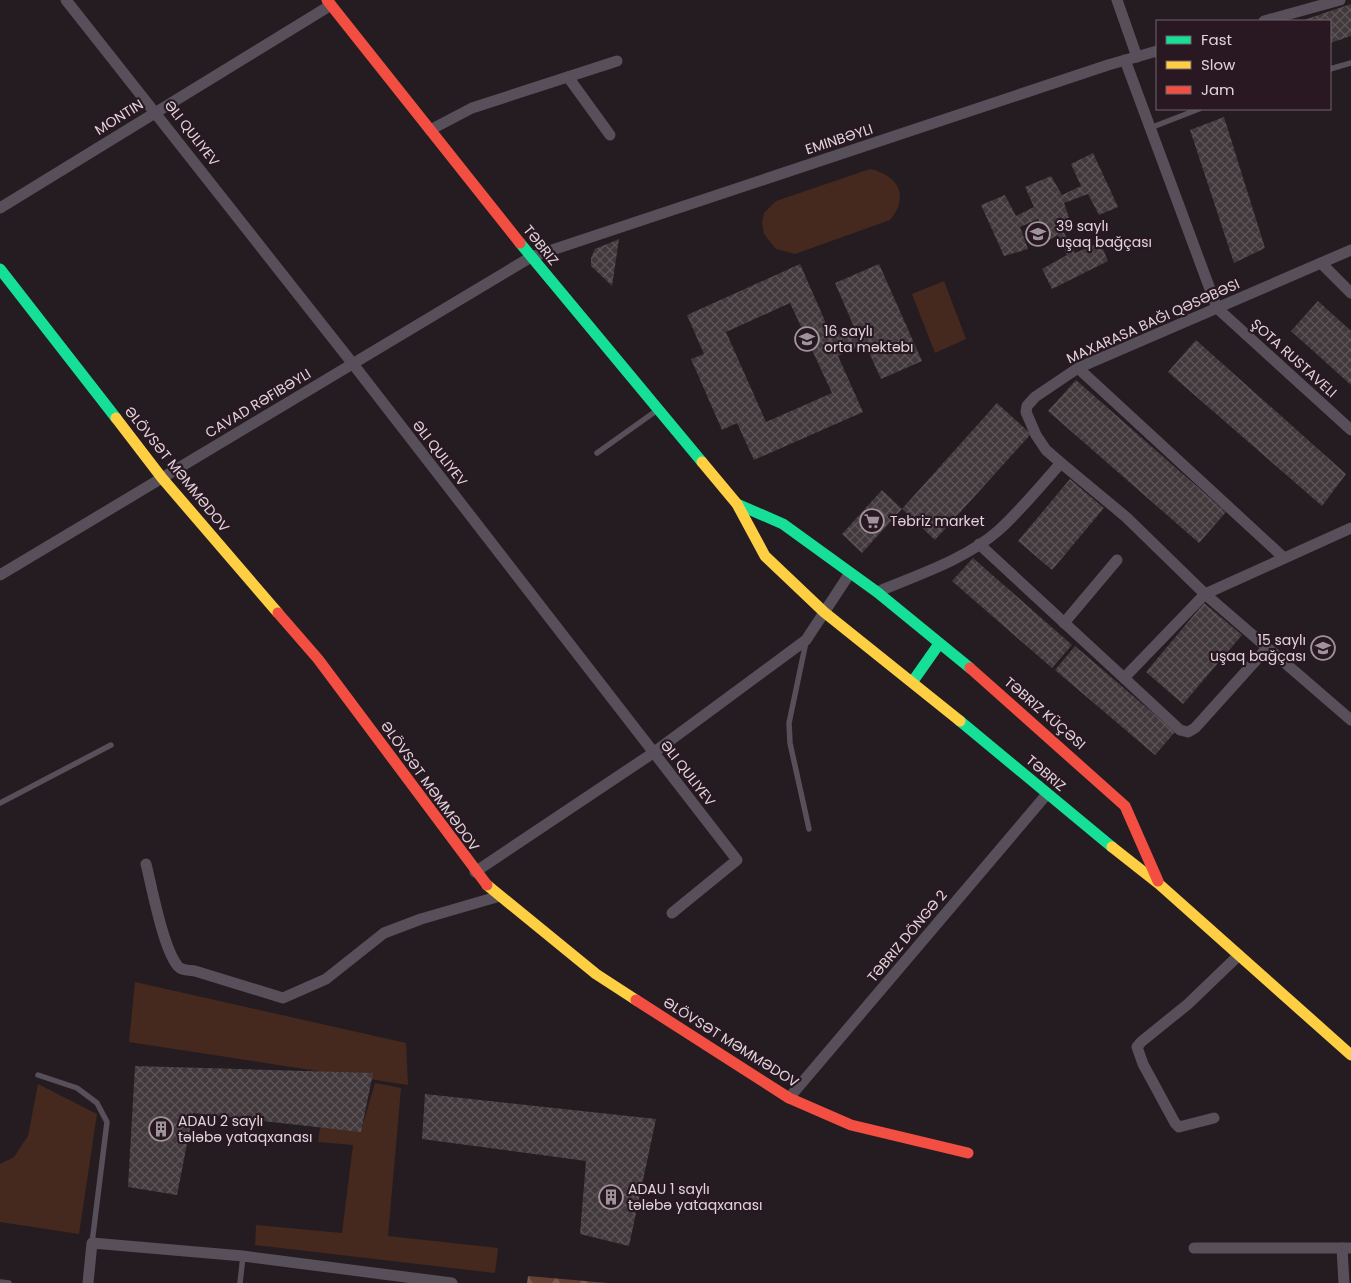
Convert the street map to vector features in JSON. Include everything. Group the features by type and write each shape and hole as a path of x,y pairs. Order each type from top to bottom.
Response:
{"main road":[{"name":"TƏBRIZ","path":"329,3 531,257 736,504 765,556 824,612 913,681 1047,794 1159,884 1351,1055"},
{"name":"ƏLÖVSƏT MƏMMƏDOV","path":"0,269 162,478 318,659 482,881 596,974 789,1098 851,1125 968,1153"},
{"name":"TƏBRIZ","path":"736,504 783,524 876,592"},
{"name":"TƏBRIZ KÜÇƏSI","path":"876,592 996,690 1125,806 1159,884"},
{"path":"913,681 939,644"}],"street":[{"name":"ƏLI QULIYEV","path":"66,0 156,111 737,860 672,913"},
{"path":"1117,0 1150,128 1217,308"},
{"path":"1266,20 1297,6 1340,0"},
{"name":"MONTIN","path":"0,208 329,3"},
{"name":"EMINBƏYLI","path":"531,257 1156,51"},
{"path":"430,130 472,108 617,61"},
{"path":"568,77 610,135"},
{"path":"1351,250 1078,368 1035,397 1027,406 1026,412 1036,435 1046,450 1126,517 1205,594 1351,720"},
{"name":"CAVAD RƏFIBƏYLI","path":"0,575 531,257"},
{"path":"1321,263 1351,293"},
{"name":"ŞOTA RUSTAVELI","path":"1217,308 1351,430"},
{"path":"1078,368 1283,557"},
{"path":"876,592 953,560 998,531 1061,463"},
{"path":"1124,678 1205,594 1283,557 1351,528"},
{"path":"979,544 1180,730 1188,732 1195,728 1268,648"},
{"path":"1064,623 1117,560"},
{"path":"475,872 653,753 806,640 850,573"},
{"name":"TƏBRIZ DÖNGƏ 2","path":"789,1098 1047,794"},
{"path":"146,864 169,948 181,969 195,971 283,998 326,979 384,933 420,918 500,896"},
{"path":"1214,1118 1179,1127 1143,1064 1137,1048 1141,1042 1188,1004 1238,954"},
{"path":"88,1283 92,1244 243,1256 452,1283"},
{"path":"1194,1248 1347,1248 1344,1283"}],"lane":[{"path":"1331,69 1351,63"},
{"path":"1150,128 1196,110"},
{"path":"597,453 658,410"},
{"path":"806,640 790,723 790,743 809,829"},
{"path":"0,803 111,745"},
{"path":"38,1075 77,1088 97,1103 107,1122 92,1244"},
{"path":"240,1283 243,1256"},
{"path":"0,1282 9,1283"}],"shaded area":[{"path":"870,169 888,176 898,188 900,195 899,203 890,220 795,254 776,249 764,234 762,223 764,213 776,201"},
{"path":"944,281 966,339 935,353 912,294"},
{"path":"135,982 406,1043 408,1085 129,1042"},
{"path":"375,1083 401,1088 388,1236 498,1248 495,1273 255,1245 256,1225 342,1233 353,1145 318,1142 320,1127 361,1131"},
{"path":"38,1084 97,1114 79,1234 0,1222 0,1164 14,1157 28,1136"}],"green space":[{"path":"528,1276 608,1283 527,1283"}],"building":[{"path":"1351,4 1351,36 1331,43 1331,20 1304,20"},
{"path":"1224,117 1265,248 1234,263 1190,130"},
{"path":"1093,153 1118,207 1099,215 1088,194 1064,203 1072,226 1063,231 1075,253 1100,242 1108,261 1052,289 1042,269 1067,255 1058,235 1049,240 1038,219 1020,227 1028,249 1004,256 981,205 1005,195 1016,216 1034,207 1025,187 1051,176 1062,195 1081,186 1071,164"},
{"path":"619,239 612,286 591,266 591,258 595,249"},
{"path":"800,264 832,337 854,327 835,283 879,264 922,361 881,379 865,344 838,356 863,412 754,460 737,423 722,430 691,359 704,354 687,315","holes":["790,303 832,393 766,422 726,332"]},
{"path":"1318,301 1351,331 1351,385 1291,331"},
{"path":"1196,340 1346,474 1322,506 1168,372"},
{"path":"1076,380 1226,512 1199,543 1048,411"},
{"path":"997,403 1031,434 935,540 902,509"},
{"path":"1070,479 1104,508 1052,570 1018,541"},
{"name":"Təbriz market","path":"882,490 902,509 862,553 842,534"},
{"path":"973,558 1072,645 1052,668 952,581"},
{"path":"1204,603 1242,635 1183,704 1146,672"},
{"path":"1075,646 1175,732 1155,755 1055,670"},
{"name":"ADAU 2 saylı tələbə yataqxanası","path":"135,1066 373,1073 361,1132 193,1113 177,1195 128,1187"},
{"name":"ADAU 1 saylı tələbə yataqxanası","path":"425,1094 656,1119 629,1246 580,1234 586,1161 422,1139"}],"traffic: fast":[{"path":"520,243 702,462"},
{"path":"0,269 116,418"},
{"path":"737,504 783,524 877,592 970,668"},
{"path":"913,681 939,644"},
{"path":"960,721 1112,847"}],"traffic: slow":[{"path":"116,418 162,478 278,613"},
{"path":"702,462 737,504 765,556 824,612 960,721"},
{"path":"1112,847 1159,884 1351,1055"},
{"path":"487,885 596,974 636,1000"}],"traffic: jam":[{"path":"327,0 520,243"},
{"path":"278,613 318,659 487,885"},
{"path":"970,668 1125,806 1158,881"},
{"path":"636,1000 789,1098 851,1125 968,1153"}],"place":[{"name":"39 saylı uşaq bağçası","path":"1038,234"},
{"name":"16 saylı orta məktəbı","path":"807,339"},
{"name":"Təbriz market","path":"872,521"},
{"name":"15 saylı uşaq bağçası","path":"1323,648"},
{"name":"ADAU 2 saylı tələbə yataqxanası","path":"161,1129"},
{"name":"ADAU 1 saylı tələbə yataqxanası","path":"611,1197"}]}
